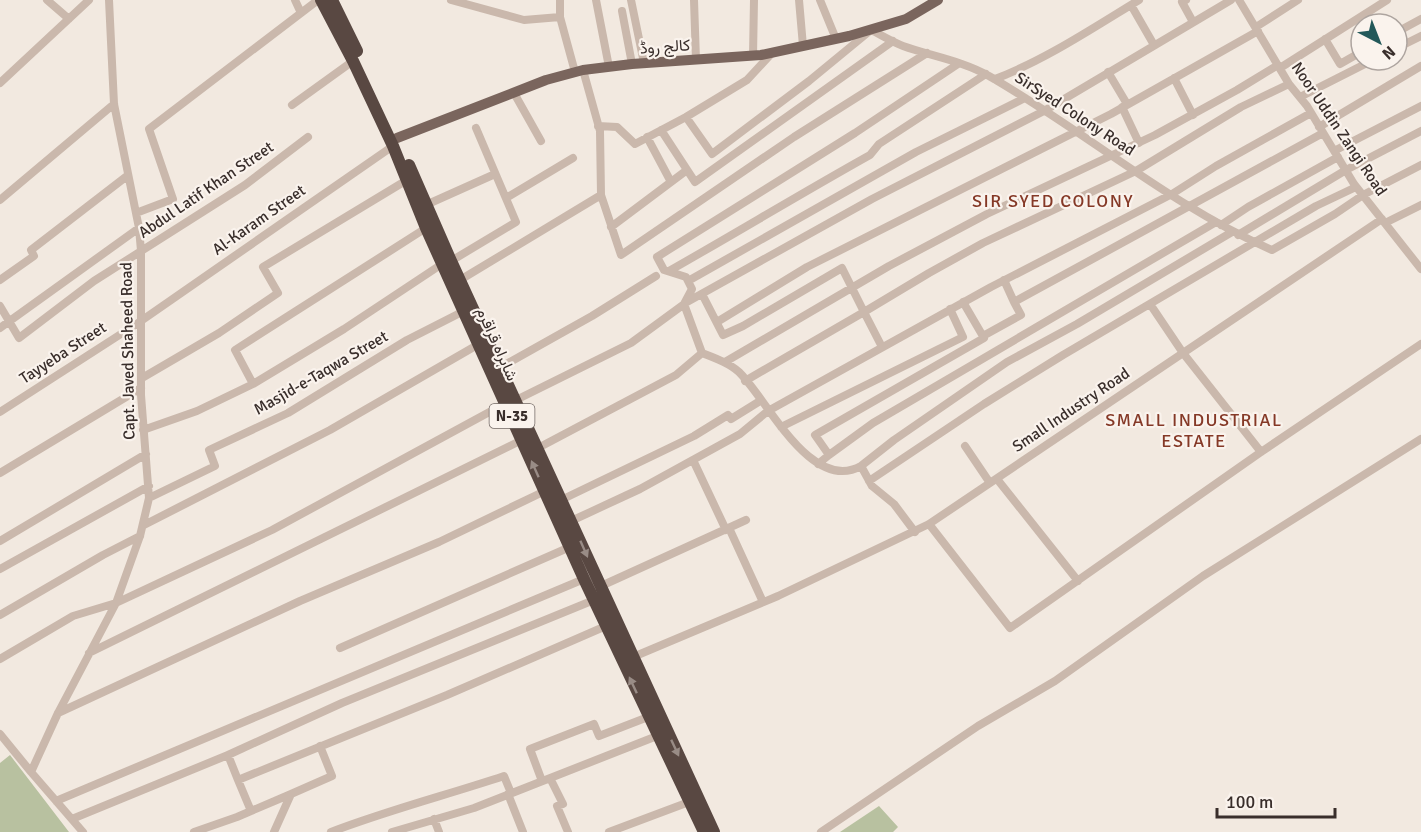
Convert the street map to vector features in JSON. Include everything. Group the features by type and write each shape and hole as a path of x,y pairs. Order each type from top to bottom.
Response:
{"highway":[{"name":"شاہراہ قراقرم","path":"320,0 428,204 464,311 479,344 538,448 601,586 648,717 705,832"},
{"name":"شاہراہ قراقرم","path":"332,0 395,142 426,228 460,280 501,367 522,440 606,626 628,659 705,832"}],"main road":[{"name":"کالج روڈ","path":"395,142 514,93 579,71 638,63 772,53 836,39 906,19 938,0"}],"street":[{"path":"47,0 69,19"},
{"path":"1,82 89,0"},
{"name":"Capt. Javed Shaheed Road","path":"31,772 58,713 116,603 144,525 149,498 141,388 143,318 141,251 139,228 114,104 109,0"},
{"path":"295,0 301,13"},
{"path":"135,213 173,199 149,129 320,0"},
{"path":"454,0 524,20 560,17"},
{"path":"560,0 560,17 598,126 601,195 621,255 794,136 927,52"},
{"path":"596,0 609,67"},
{"path":"630,0 638,63"},
{"path":"694,0 696,60"},
{"path":"753,56 754,0"},
{"path":"799,0 803,46"},
{"path":"820,0 836,39"},
{"path":"1186,0 1182,2 1193,22"},
{"path":"0,660 73,616 116,603 272,530 511,401 631,343 684,304 872,199 1044,111 1231,0"},
{"name":"Noor Uddin Zangi Road","path":"1239,0 1289,84 1311,113 1356,187 1420,266"},
{"path":"717,322 807,267 1076,132 1174,78 1257,29 1298,0"},
{"path":"725,362 853,286 987,214 1114,156 1193,115 1279,67 1387,0"},
{"path":"669,271 870,155 879,144 990,77 1009,74 1078,37 1135,2 1154,45"},
{"path":"622,11 638,63"},
{"path":"686,117 712,154 871,30"},
{"name":"SirSyed Colony Road","path":"871,30 893,41 990,77 1219,224 1272,250 1363,195"},
{"path":"1326,39 1340,64 1349,59"},
{"path":"661,130 695,182 893,41"},
{"path":"598,126 617,127 635,144 686,117 747,80 772,53"},
{"path":"292,105 353,62"},
{"path":"958,64 855,133 657,257 664,270 686,277 692,289 684,304 702,353 725,362 740,373 798,447 823,468 852,472 1007,362 1346,170 1421,131"},
{"path":"1014,302 1191,206 1321,130 1421,66"},
{"path":"1108,72 1125,105 1139,143"},
{"path":"1300,97 1349,72"},
{"path":"1174,78 1193,115"},
{"path":"745,381 928,273 983,243 1136,171 1241,106 1289,84"},
{"path":"514,93 540,141"},
{"path":"688,281 916,152 1025,98"},
{"path":"0,200 114,104"},
{"path":"818,464 873,423 1421,106"},
{"path":"571,521 640,489 693,460 740,434 768,411 963,302 1172,194 1216,166 1311,113"},
{"path":"143,430 197,411 253,384 447,262 516,222 476,128"},
{"name":"Abdul Latif Khan Street","path":"9,321 19,338 94,281 245,185 308,137"},
{"path":"647,137 671,182"},
{"name":"Al-Karam Street","path":"143,318 395,142"},
{"path":"506,198 573,158"},
{"path":"1363,195 1421,165"},
{"path":"612,227 687,170"},
{"path":"428,204 495,174"},
{"path":"0,280 34,256 31,250 127,176"},
{"path":"142,378 219,333 278,293 263,267 407,180"},
{"path":"869,481 984,404 1254,242 1316,206 1356,187"},
{"path":"460,280 601,195"},
{"name":"Small Industry Road","path":"628,659 763,602 929,524 1383,221 1421,205"},
{"path":"0,328 139,228"},
{"path":"253,384 235,350 426,228"},
{"path":"702,294 723,335 743,326 842,268 882,347"},
{"path":"501,367 592,316 656,276"},
{"path":"829,454 815,435 1021,315 1004,280"},
{"path":"963,302 983,336"},
{"path":"1150,304 1183,353 1261,452"},
{"path":"0,306 9,321"},
{"path":"781,427 963,337 950,309"},
{"name":"Masjid-e-Taqwa Street","path":"149,498 215,466 209,450 288,413 407,340 464,311"},
{"name":"Tayyeba Street","path":"0,412 143,318"},
{"path":"144,525 330,430 479,344"},
{"path":"929,524 1010,628 1261,452 1421,344"},
{"path":"538,448 676,375 702,353"},
{"path":"0,473 141,388"},
{"path":"561,500 694,436 728,415 731,419 760,401"},
{"path":"821,832 978,726 1055,681 1203,576 1421,439"},
{"path":"88,654 522,440"},
{"path":"965,446 1078,581"},
{"path":"0,541 146,454"},
{"path":"693,460 763,602"},
{"path":"861,466 872,486 894,504 915,532"},
{"path":"0,569 149,486"},
{"path":"58,713 310,596 439,542 545,491"},
{"path":"601,586 746,520"},
{"path":"0,615 140,536"},
{"path":"340,648 570,547"},
{"path":"56,801 584,579"},
{"path":"72,819 228,755 342,703 594,600"},
{"path":"238,780 447,695 606,626"},
{"path":"568,832 557,806 563,804 530,749 594,724 598,736 648,717"},
{"path":"0,734 83,832"},
{"path":"392,832 474,808 657,736"},
{"path":"194,832 251,811 332,776 320,746"},
{"path":"228,755 251,811"},
{"path":"331,832 366,818 445,796 504,776 523,832"},
{"path":"274,832 291,794"},
{"path":"609,832 689,802"},
{"path":"434,819 439,832"}],"green space":[{"path":"10,755 69,832 0,832 0,763"},
{"path":"879,806 898,827 893,832 840,832"}],"district":[{"name":"SIR SYED COLONY","path":"1053,201"},
{"name":"SMALL INDUSTRIAL ESTATE","path":"1194,430"}]}
